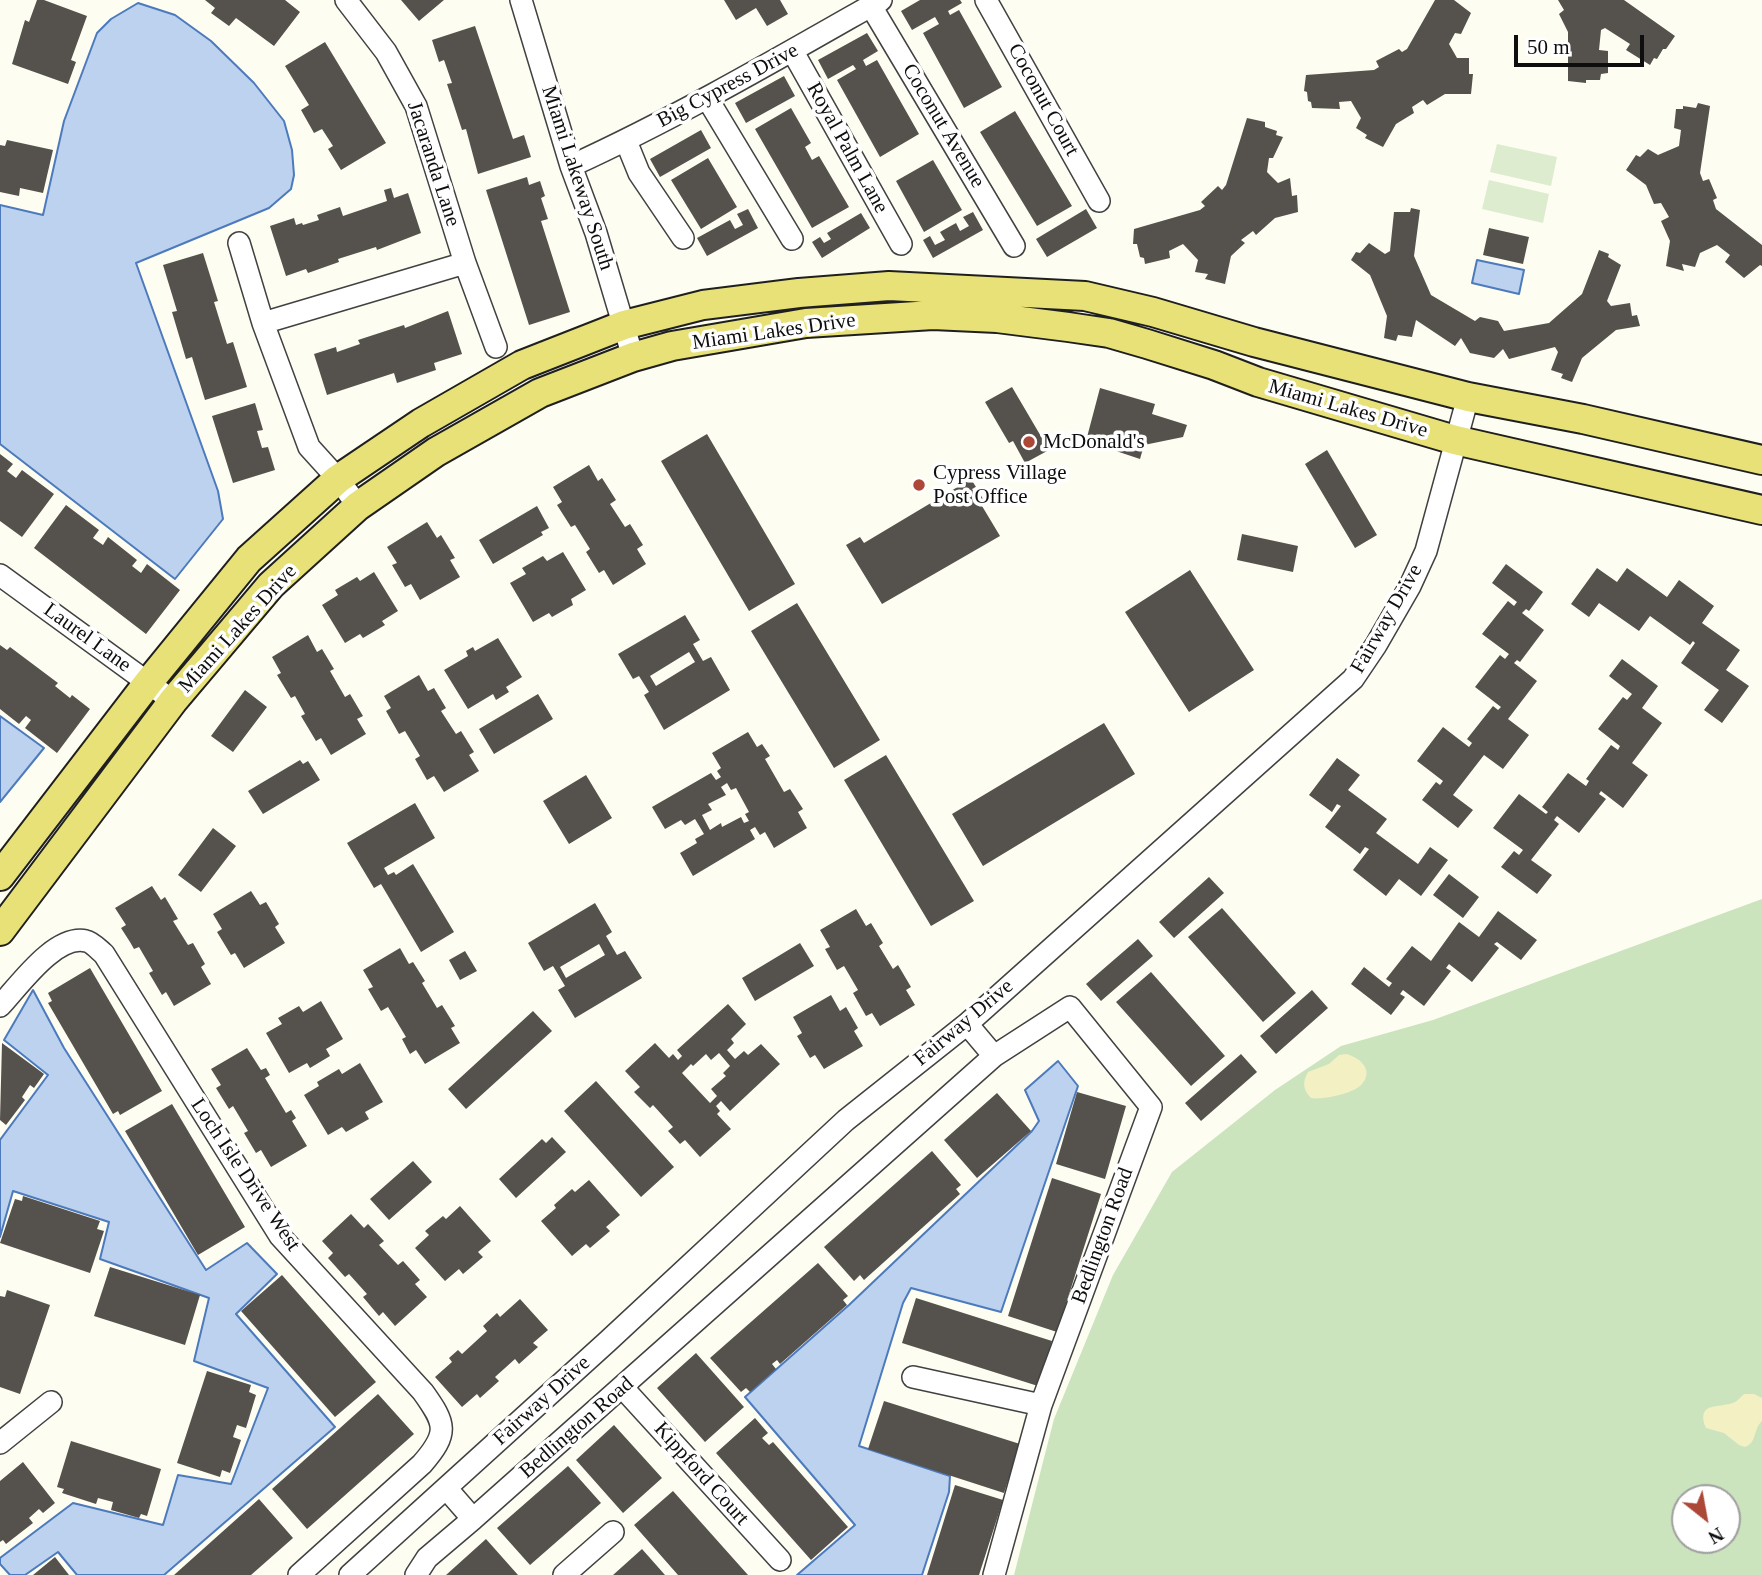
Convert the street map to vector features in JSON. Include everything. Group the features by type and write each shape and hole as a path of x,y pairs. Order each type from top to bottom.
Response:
{"main road":[{"name":"Miami Lakes Drive","path":"0,877 148,683 249,559 338,478 421,423 522,365 624,326 703,305 799,293 889,286 1085,296 1468,397 1583,419 1762,460"},
{"name":"Miami Lakes Drive","path":"0,931 173,701 271,585 358,506 436,452 540,393 633,357 672,346 806,323 933,315 997,318 1109,333 1214,365 1267,385 1455,440 1762,510"}],"street":[{"name":"Jacaranda Lane","path":"346,0 386,52 416,106 465,263 496,347"},
{"name":"Miami Lakeway South","path":"521,0 633,357"},
{"name":"Coconut Court","path":"986,0 1099,201"},
{"name":"Big Cypress Drive","path":"571,166 626,141 707,98 876,3"},
{"name":"Coconut Avenue","path":"876,3 1014,246"},
{"name":"Royal Palm Lane","path":"793,52 901,244"},
{"path":"707,98 792,239"},
{"path":"626,141 639,173 684,238"},
{"path":"239,243 263,323 309,447 338,478 358,506"},
{"path":"263,323 465,263"},
{"name":"Fairway Drive","path":"358,1572 846,1120 967,1024 1353,678 1376,645 1410,586 1426,551 1468,397"},
{"name":"Laurel Lane","path":"0,575 173,701"},
{"name":"Loch Isle Drive West","path":"0,1006 50,952 70,941 87,941 104,954 280,1236 423,1392 437,1412 443,1430 437,1447 422,1464 299,1575"},
{"name":"Bedlington Road","path":"416,1575 427,1558 623,1388 994,1056 1070,1007 1151,1107 1041,1405 994,1575"},
{"path":"967,1024 994,1056"},
{"path":"913,1377 1041,1405"},
{"name":"Kippford Court","path":"623,1388 780,1560"},
{"path":"0,1443 51,1402"},
{"path":"446,1488 473,1519"},
{"path":"565,1575 613,1532"}],"green space":[{"path":"1497,144 1557,157 1551,186 1490,172"},
{"path":"1489,180 1549,194 1543,223 1482,209"},
{"path":"1762,899 1762,1575 1014,1575 1054,1419 1113,1275 1172,1172 1275,1090 1341,1046 1433,1020"}],"sand":[{"path":"1346,1054 1365,1066 1364,1081 1356,1089 1343,1094 1311,1098 1304,1086 1308,1072"},
{"path":"1744,1394 1754,1394 1762,1398 1762,1421 1751,1442 1745,1447 1724,1433 1706,1428 1704,1419 1707,1409 1735,1402"}],"water":[{"path":"138,3 175,15 211,41 254,83 284,121 292,150 294,175 291,189 269,208 136,263 218,491 223,519 175,579 0,444 0,205 43,215 64,121 97,33 111,19"},
{"path":"1477,260 1524,270 1519,294 1472,283"},
{"path":"0,716 44,748 0,802"},
{"path":"33,990 64,1048 206,1270 247,1243 277,1274 236,1314 335,1427 164,1575 77,1575 58,1552 25,1575 10,1575 0,1564 0,1558 73,1503 163,1525 178,1475 231,1484 268,1388 194,1361 209,1298 100,1259 109,1222 13,1191 0,1237 0,1140 48,1075 4,1040"},
{"path":"1058,1061 1078,1086 1001,1312 911,1288 903,1303 859,1446 950,1476 949,1492 922,1575 797,1575 855,1525 745,1397 849,1305 1032,1131 1039,1121 1025,1090"}],"building":[{"path":"37,0 44,0 87,16 71,60 76,62 68,84 12,64 25,20 29,22"},
{"path":"205,0 285,0 300,12 274,46 236,18 229,26 211,13 215,8"},
{"path":"401,0 444,0 419,21"},
{"path":"724,0 780,0 788,14 767,26 756,8 736,20"},
{"path":"920,0 960,0 962,3 948,11 950,15 959,10 1002,87 964,108 923,33 939,24 935,17 912,30 901,11"},
{"path":"1435,0 1454,0 1471,13 1461,34 1455,33 1449,44 1457,58 1469,58 1469,74 1473,74 1471,94 1445,94 1427,105 1423,100 1412,107 1414,113 1396,124 1383,147 1365,138 1367,135 1356,128 1361,118 1351,101 1339,102 1340,109 1312,108 1307,92 1304,91 1306,75 1374,70 1379,67 1376,61 1399,49 1402,52 1407,49"},
{"path":"1558,0 1624,0 1675,36 1650,65 1626,50 1630,44 1605,28 1601,30 1599,50 1608,51 1608,73 1601,74 1600,80 1586,80 1586,83 1568,81 1568,32 1559,14 1564,10"},
{"path":"475,26 513,139 524,135 531,157 478,174 466,129 462,130 447,84 452,83 444,60 439,62 432,40"},
{"path":"867,33 878,51 863,60 866,66 877,60 919,134 880,157 837,80 856,69 853,65 828,79 818,60"},
{"path":"325,42 386,143 341,170 328,149 333,146 322,129 314,133 301,110 309,105 285,66"},
{"path":"784,76 795,96 746,123 735,103"},
{"path":"1698,103 1710,106 1700,173 1703,181 1709,179 1717,198 1713,200 1716,209 1762,245 1762,266 1744,278 1725,262 1730,255 1717,245 1700,253 1695,267 1682,264 1684,271 1666,266 1670,241 1661,221 1669,217 1661,203 1654,204 1646,185 1626,170 1636,155 1640,157 1648,149 1658,155 1679,146 1681,130 1674,128 1676,109 1683,109 1683,106 1696,108"},
{"path":"791,108 811,143 805,147 812,160 819,156 849,207 812,228 755,129"},
{"path":"1015,111 1072,206 1037,226 980,132"},
{"path":"1247,118 1265,122 1265,127 1277,131 1276,135 1283,137 1273,158 1269,158 1267,172 1278,183 1290,178 1292,196 1297,195 1298,212 1275,218 1256,235 1253,231 1241,240 1245,243 1231,256 1225,284 1205,279 1208,274 1195,272 1198,260 1183,244 1169,251 1170,258 1145,264 1137,244 1133,244 1134,229 1200,210 1205,206 1201,202 1218,186 1222,190 1226,185"},
{"path":"701,130 711,148 660,177 650,159"},
{"path":"7,140 53,150 43,193 20,188 19,196 0,192 0,145 5,146"},
{"path":"708,158 737,207 701,229 671,180"},
{"path":"933,160 962,210 924,232 896,181"},
{"path":"527,177 529,185 540,181 545,196 541,198 548,219 541,221 570,312 529,325 486,190"},
{"path":"391,188 394,198 408,193 421,233 377,250 376,247 338,259 339,262 308,273 306,269 286,276 270,226 294,218 296,225 303,225 319,220 317,215 340,207 343,216 387,201 384,190"},
{"path":"1411,208 1420,210 1414,256 1431,295 1475,321 1480,317 1498,321 1504,331 1549,323 1582,294 1599,250 1609,254 1608,257 1621,265 1607,301 1611,306 1630,303 1632,316 1637,315 1640,326 1616,330 1582,358 1572,382 1561,378 1563,374 1551,370 1558,352 1555,347 1509,359 1503,349 1494,358 1470,353 1461,338 1455,346 1416,320 1412,337 1398,335 1396,341 1384,338 1387,316 1370,275 1351,260 1356,252 1360,253 1369,243 1385,254 1390,251 1394,212 1410,212"},
{"path":"748,209 758,228 707,256 697,238 730,220 735,229 743,225 737,214"},
{"path":"1086,209 1097,228 1047,257 1036,239"},
{"path":"973,212 983,230 933,258 923,240 930,236 935,245 945,240 940,232 956,223 960,231 969,226 963,217"},
{"path":"861,213 870,228 822,258 812,242 820,237 824,243 831,239 827,233"},
{"path":"1489,228 1529,237 1523,264 1483,255"},
{"path":"203,253 218,301 214,302 227,344 233,342 247,387 205,400 192,357 186,359 172,312 177,311 163,265"},
{"path":"448,311 462,354 434,363 436,370 397,383 394,373 327,395 314,354 336,347 337,352 360,344 358,340 404,325 405,328"},
{"path":"1012,387 1049,450 1025,463 1013,441 1009,443 985,402"},
{"path":"1100,388 1155,404 1152,414 1187,425 1183,437 1144,445 1140,459 1086,441"},
{"path":"255,403 263,430 257,431 262,448 268,447 275,470 233,483 212,416"},
{"path":"707,434 795,584 749,611 661,461"},
{"path":"1327,450 1377,535 1355,548 1305,464"},
{"path":"0,454 13,464 7,471 16,478 22,470 54,494 22,537 0,521"},
{"path":"589,465 598,481 602,478 616,500 610,504 625,527 630,524 643,545 637,549 646,564 613,585 604,570 599,573 586,552 590,549 575,525 571,527 557,505 562,502 553,487"},
{"path":"971,479 976,487 972,489 976,496 980,494 986,504 982,506 1000,536 882,604 846,545 860,537 864,543"},
{"path":"66,505 99,530 93,538 103,545 108,537 137,560 132,566 141,573 147,564 180,590 146,634 34,548"},
{"path":"537,506 549,528 541,532 543,535 493,564 479,540"},
{"path":"427,522 437,538 441,535 455,558 450,560 460,577 420,600 411,584 405,587 392,565 397,563 387,547"},
{"path":"1242,534 1298,546 1293,572 1237,560"},
{"path":"563,552 586,590 571,599 573,605 552,617 549,613 533,622 510,583 526,574 522,568 543,556 547,561"},
{"path":"1506,564 1543,592 1529,611 1526,609 1522,613 1544,630 1520,662 1517,660 1514,663 1537,681 1508,719 1529,735 1503,769 1484,755 1453,795 1473,810 1458,828 1422,800 1436,782 1440,785 1443,781 1417,761 1443,727 1469,747 1472,743 1467,739 1493,706 1498,710 1501,707 1475,687 1500,655 1505,659 1509,654 1482,634 1508,601 1514,606 1517,602 1492,583"},
{"path":"1597,568 1617,582 1627,568 1667,597 1679,580 1714,606 1702,623 1740,650 1726,670 1749,686 1722,723 1704,710 1719,690 1681,663 1695,643 1693,641 1690,645 1650,616 1639,631 1599,603 1589,617 1571,604"},
{"path":"1190,570 1254,670 1189,712 1125,612"},
{"path":"374,572 398,611 382,621 385,625 363,638 360,634 345,643 322,605 338,595 335,590 357,577 360,581"},
{"path":"797,603 880,740 834,768 751,631"},
{"path":"685,615 700,640 693,644 703,661 711,657 730,690 664,730 644,695 649,692 639,676 633,679 618,654","holes":["689,652 695,662 656,686 650,676"]},
{"path":"308,635 317,652 322,649 334,669 330,671 345,697 350,694 363,716 357,719 366,734 331,755 321,738 316,741 301,716 305,714 295,696 291,698 277,675 281,673 272,657"},
{"path":"498,638 522,677 506,687 509,692 496,700 493,694 468,709 444,670 468,656 466,651 473,647 475,651"},
{"path":"0,645 7,650 10,647 58,683 55,686 70,698 72,695 90,709 57,753 25,728 31,720 26,716 19,724 0,709"},
{"path":"1622,659 1658,686 1642,708 1662,723 1632,763 1648,775 1623,808 1601,791 1599,794 1606,799 1579,833 1557,816 1554,820 1559,824 1531,860 1552,875 1537,894 1501,867 1514,851 1519,855 1523,850 1493,828 1519,794 1546,814 1548,812 1542,807 1568,773 1586,786 1589,781 1586,779 1611,745 1618,750 1620,746 1598,729 1623,697 1627,700 1632,694 1609,676"},
{"path":"419,675 428,691 434,688 446,708 441,711 456,734 461,731 474,752 469,755 479,771 444,792 434,776 427,780 415,759 420,756 405,731 399,734 386,711 391,708 384,696"},
{"path":"245,690 267,707 233,752 211,736"},
{"path":"538,694 553,719 494,754 479,729"},
{"path":"1104,723 1135,774 983,866 952,814"},
{"path":"748,732 757,747 762,744 770,756 765,759 784,792 790,789 803,809 798,812 807,828 774,848 765,832 760,835 755,827 750,830 755,839 693,876 680,853 697,843 695,839 704,834 695,819 685,825 681,820 665,829 652,807 711,773 716,780 721,777 717,771 721,768 712,753","holes":["727,783 731,790 736,788 749,812 745,814 749,821 744,823 741,817 722,827 721,823 710,830 702,815 712,810 708,804 726,795 721,787"]},
{"path":"886,755 974,901 931,926 844,780"},
{"path":"1337,758 1360,775 1348,790 1387,819 1376,833 1418,864 1430,847 1448,860 1421,896 1399,879 1386,896 1353,870 1369,849 1365,847 1360,854 1325,827 1341,806 1337,804 1332,812 1309,795"},
{"path":"300,760 303,764 308,761 320,780 263,814 248,791"},
{"path":"586,775 612,818 569,844 543,801"},
{"path":"415,803 435,838 384,868 388,875 394,872 396,875 413,864 454,932 421,952 381,884 374,888 347,843"},
{"path":"213,828 236,846 201,892 178,875"},
{"path":"1449,874 1479,897 1463,918 1433,895"},
{"path":"1209,877 1224,893 1174,938 1159,922"},
{"path":"152,886 161,900 165,897 178,919 173,921 188,945 193,943 205,964 201,967 211,984 174,1006 166,992 162,995 149,973 153,971 139,947 134,949 121,928 126,925 115,908"},
{"path":"251,891 260,905 266,902 279,924 275,927 285,943 244,968 235,953 231,955 217,932 222,929 213,914"},
{"path":"595,903 612,932 606,936 617,955 625,951 642,978 575,1018 558,990 565,986 553,966 544,971 528,943","holes":["599,944 605,955 566,978 560,967"]},
{"path":"1222,908 1296,993 1263,1022 1188,937"},
{"path":"856,909 866,926 871,923 883,943 879,946 893,969 898,965 911,987 906,990 915,1005 880,1026 872,1013 866,1016 853,993 858,990 844,966 837,970 825,949 830,947 820,930"},
{"path":"1498,911 1537,940 1521,960 1497,942 1494,944 1499,948 1472,982 1449,964 1446,968 1451,971 1424,1006 1403,990 1400,994 1405,997 1391,1015 1351,984 1364,967 1389,987 1392,983 1386,979 1412,946 1431,961 1459,922 1479,937"},
{"path":"1138,939 1153,956 1101,1001 1086,984"},
{"path":"800,943 814,966 755,1001 742,978"},
{"path":"400,948 409,964 413,962 425,981 422,983 437,1008 442,1005 455,1026 451,1028 460,1043 425,1064 416,1050 410,1054 402,1039 406,1037 388,1007 381,1011 368,989 373,987 363,970"},
{"path":"465,951 477,971 460,980 449,960"},
{"path":"90,968 162,1091 120,1115 118,1111 113,1114 48,1003 52,1001 48,993"},
{"path":"1151,972 1225,1056 1191,1086 1116,1002"},
{"path":"1312,990 1328,1008 1276,1054 1260,1036"},
{"path":"831,995 840,1011 846,1007 858,1028 854,1031 863,1046 824,1069 815,1055 810,1058 797,1036 802,1033 793,1017"},
{"path":"321,1001 343,1039 326,1049 330,1056 310,1068 307,1063 289,1073 266,1033 282,1024 278,1018 299,1006 303,1012"},
{"path":"728,1004 746,1024 731,1039 734,1043 727,1050 735,1059 744,1051 748,1055 761,1044 780,1064 730,1111 721,1101 716,1106 720,1111 717,1114 731,1129 700,1157 685,1140 680,1144 668,1131 673,1127 653,1105 650,1108 634,1092 640,1087 625,1071 655,1043 669,1058 673,1054 678,1060 682,1056 677,1050","holes":["719,1053 730,1066 723,1073 726,1076 711,1089 717,1096 710,1103 682,1073 706,1054 711,1060"]},
{"path":"533,1011 552,1031 466,1109 448,1089"},
{"path":"2,1043 44,1074 34,1088 30,1085 22,1097 25,1100 6,1125 0,1120"},
{"path":"247,1048 261,1070 266,1068 270,1075 265,1078 286,1113 291,1110 296,1118 292,1121 307,1146 271,1167 261,1150 256,1153 244,1133 248,1131 233,1106 229,1109 216,1088 221,1085 211,1069"},
{"path":"1241,1054 1257,1072 1201,1121 1185,1103"},
{"path":"360,1063 383,1102 365,1112 369,1119 346,1132 342,1127 328,1135 304,1095 319,1086 317,1082 339,1069 342,1074"},
{"path":"596,1081 674,1167 641,1197 564,1111"},
{"path":"1077,1092 1126,1106 1105,1179 1056,1164"},
{"path":"997,1093 1031,1131 977,1178 944,1140"},
{"path":"172,1104 245,1227 198,1255 125,1131"},
{"path":"552,1137 566,1152 516,1198 499,1179 542,1139 546,1143"},
{"path":"932,1151 961,1185 956,1189 960,1194 864,1280 860,1275 854,1281 824,1247"},
{"path":"413,1161 432,1182 389,1220 370,1199"},
{"path":"1052,1178 1101,1194 1057,1332 1008,1316"},
{"path":"589,1180 620,1215 606,1227 610,1231 590,1248 586,1244 572,1256 541,1221 572,1189 575,1192"},
{"path":"23,1196 100,1221 97,1229 104,1231 90,1273 0,1243 15,1199 22,1201"},
{"path":"460,1206 491,1241 478,1252 483,1257 463,1274 459,1269 445,1281 415,1248 429,1235 425,1231 443,1216 446,1219"},
{"path":"351,1214 364,1228 368,1224 384,1241 379,1245 398,1265 403,1261 420,1280 415,1284 427,1297 395,1326 383,1312 379,1316 363,1297 367,1294 349,1274 345,1277 328,1258 333,1253 322,1241"},
{"path":"818,1263 848,1296 843,1300 847,1305 780,1364 777,1360 772,1364 776,1369 750,1392 746,1388 741,1392 710,1358"},
{"path":"110,1267 200,1295 185,1345 94,1316"},
{"path":"282,1275 376,1382 335,1417 241,1311"},
{"path":"7,1290 50,1305 20,1394 0,1387 0,1296 5,1297"},
{"path":"916,1298 1052,1341 1038,1386 902,1343"},
{"path":"520,1299 548,1330 533,1343 538,1347 519,1364 515,1359 495,1377 499,1381 480,1398 477,1394 462,1407 435,1377 452,1362 449,1358 458,1350 462,1354 487,1331 483,1326 497,1313 500,1317"},
{"path":"696,1353 744,1407 705,1442 657,1388"},
{"path":"207,1371 251,1385 249,1392 256,1395 246,1428 237,1425 233,1437 241,1440 230,1473 222,1470 220,1477 177,1463"},
{"path":"378,1394 414,1434 307,1529 272,1489"},
{"path":"884,1401 1020,1444 1004,1493 868,1449"},
{"path":"755,1418 768,1433 762,1438 769,1445 773,1442 848,1527 811,1560 716,1453"},
{"path":"614,1425 662,1478 623,1513 576,1460"},
{"path":"71,1441 161,1469 147,1516 141,1514 139,1518 111,1510 113,1502 98,1498 96,1504 62,1493 64,1489 57,1487"},
{"path":"23,1462 55,1503 43,1513 39,1509 29,1518 33,1523 6,1544 3,1540 0,1542 0,1481"},
{"path":"568,1466 601,1503 530,1565 497,1528"},
{"path":"955,1485 1003,1500 979,1575 927,1575"},
{"path":"673,1491 748,1575 678,1575 634,1525"},
{"path":"259,1499 293,1538 251,1575 174,1575"},
{"path":"486,1539 518,1575 446,1575"},
{"path":"642,1549 665,1575 613,1575"},
{"path":"55,1557 69,1575 33,1575"}],"place":[{"name":"McDonald's","path":"1029,442"},
{"name":"Cypress Village Post Office","path":"919,485"}]}
